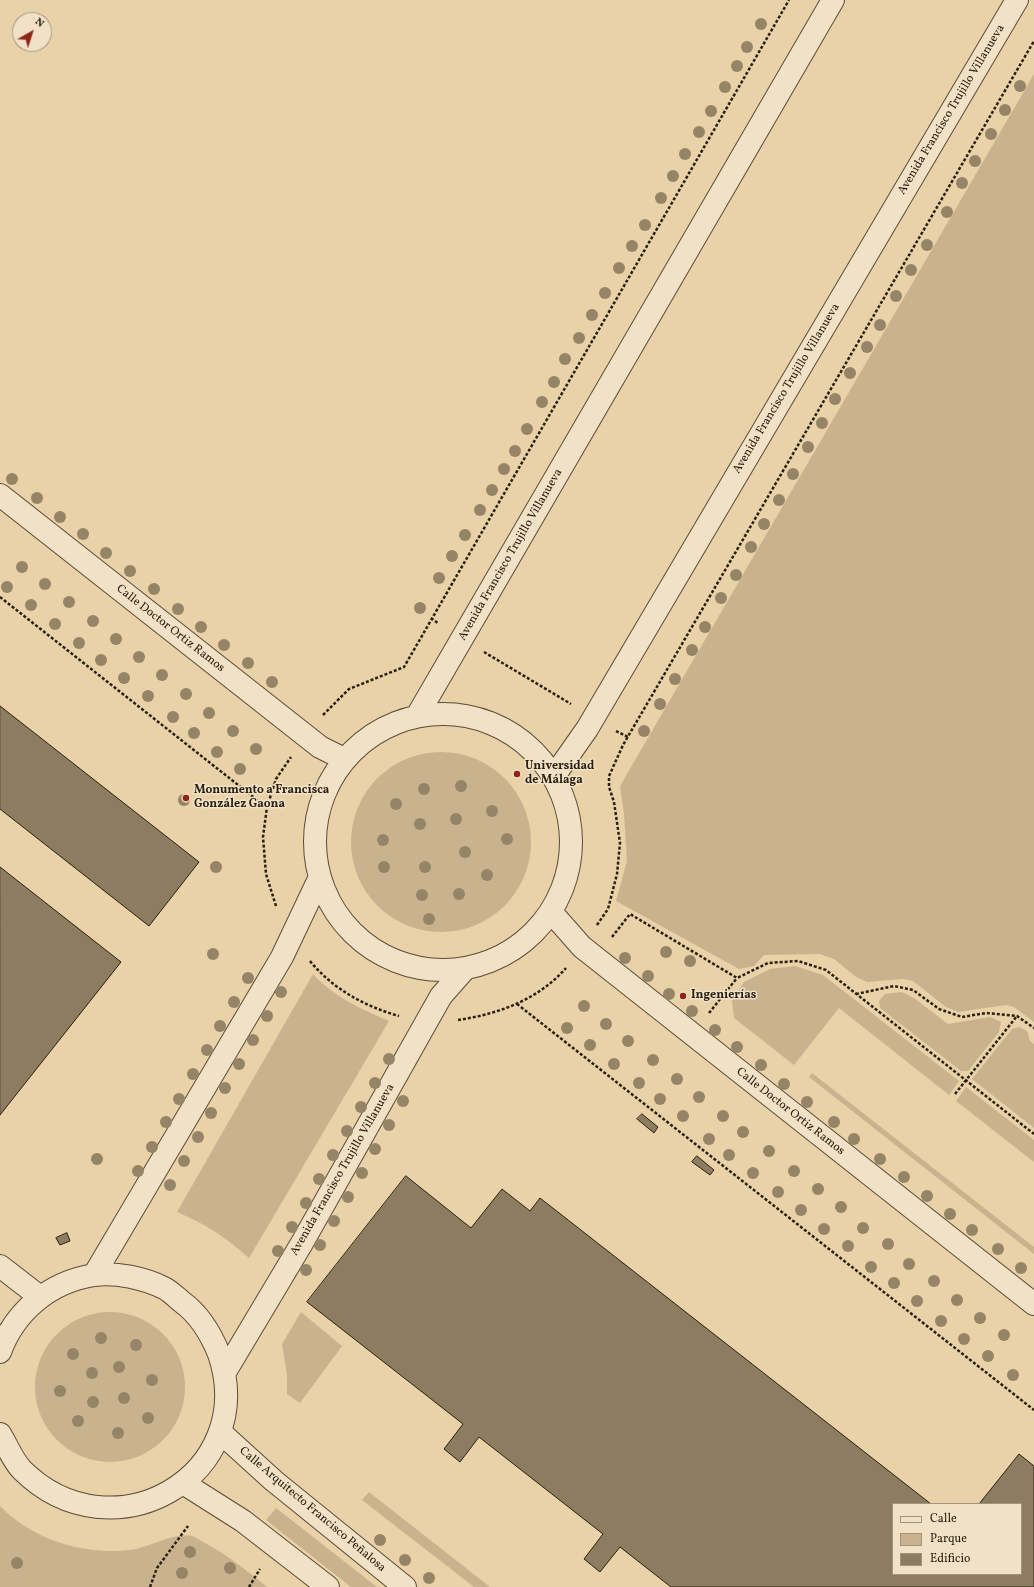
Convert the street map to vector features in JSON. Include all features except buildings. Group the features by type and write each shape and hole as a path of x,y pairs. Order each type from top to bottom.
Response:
{"street":[{"name":"Avenida Francisco Trujillo Villanueva","path":"417,716 833,0"},
{"name":"Avenida Francisco Trujillo Villanueva","path":"554,776 594,717 1017,0"},
{"name":"Calle Doctor Ortiz Ramos","path":"0,495 320,747 344,759"},
{"path":"457,714 495,724 528,746 554,776 568,809 572,845 567,881 552,913 528,940 498,959 464,970 427,970 391,960 359,941 335,913 319,879 314,837 322,796 344,759 376,731 417,716 457,714"},
{"path":"94,1275 292,938 319,879"},
{"name":"Calle Doctor Ortiz Ramos","path":"552,913 582,948 1034,1304"},
{"name":"Avenida Francisco Trujillo Villanueva","path":"225,1372 302,1243 441,996 464,970"},
{"path":"0,1266 40,1297"},
{"path":"0,1434 21,1469 48,1492 82,1506 117,1509 152,1501 183,1483 205,1460 220,1432 226,1402 225,1372 213,1338 192,1309 164,1288 130,1277 94,1275 66,1283 40,1297 21,1314 2,1339"},
{"name":"Calle Arquitecto Francisco Peñalosa","path":"220,1432 274,1481 405,1587"},
{"path":"183,1483 243,1521 328,1587"}],"path":[{"path":"789,0 404,667 349,689 327,710 306,736 276,779 266,807 263,837 266,874 278,911 300,951 321,974 346,994 385,1012 404,1017 430,1017 450,1021 474,1018 517,1004 538,992 564,970 582,948 608,909 617,874 620,843 614,802 609,787 609,776 628,738 1034,41"},
{"path":"0,597 266,807"},
{"path":"431,618 463,639 628,738"},
{"path":"612,937 630,914 737,978"},
{"path":"709,1013 737,978 768,963 798,961 826,970 1034,1134"},
{"path":"856,994 894,986 913,990 939,1009 962,1017 986,1013 1017,1016 1034,1028"},
{"path":"517,1004 1034,1410"},
{"path":"955,1094 1017,1016"},
{"path":"150,1587 157,1568 188,1526"},
{"path":"249,1587 260,1569"}],"green space":[{"path":"1034,74 1034,1022 1014,1007 1006,1005 958,1012 946,1007 913,981 903,979 867,982 856,977 834,959 820,954 764,955 754,966 739,969 616,901 627,861 624,814 620,786"},
{"path":"441,752 458,754 475,759 491,767 510,785 516,792 527,816 531,842 529,859 524,876 516,892 498,911 491,917 467,928 441,932 424,930 407,925 391,917 372,899 366,892 355,868 351,842 353,825 358,808 366,792 384,773 391,767 415,756"},
{"path":"795,966 823,975 959,1081 949,1095 839,1008 794,1065 734,1018 732,1001 744,982 770,969"},
{"path":"313,974 321,982 348,1002 389,1021 249,1258 215,1232 177,1212"},
{"path":"902,992 914,998 948,1024 990,1017 1001,1022 999,1032 968,1071 961,1071 880,1008 879,1001 885,994"},
{"path":"1019,1027 1027,1031 1030,1041 1034,1044 1034,1128 972,1079 1012,1029"},
{"path":"812,1073 1034,1247 1034,1254 809,1077"},
{"path":"966,1087 1034,1140 1034,1162 956,1101"},
{"path":"110,1312 132,1315 152,1325 163,1334 172,1345 182,1365 185,1387 182,1409 172,1429 163,1440 152,1449 132,1459 110,1462 88,1459 68,1449 57,1440 48,1429 38,1409 35,1387 38,1365 48,1345 57,1334 68,1325 88,1315"},
{"path":"301,1312 342,1346 300,1403 287,1394 287,1375 282,1344"},
{"path":"369,1492 490,1587 474,1587 362,1500"},
{"path":"0,1506 29,1529 45,1537 63,1544 99,1551 136,1549 178,1536 192,1536 229,1558 267,1587 0,1587"},
{"path":"276,1508 377,1587 351,1587 266,1520"}],"place":[{"name":"Universidad de Málaga","path":"517,774"},
{"name":"Monumento a Francisca González Gaona","path":"186,798"},
{"name":"Ingenierías","path":"683,996"}]}
